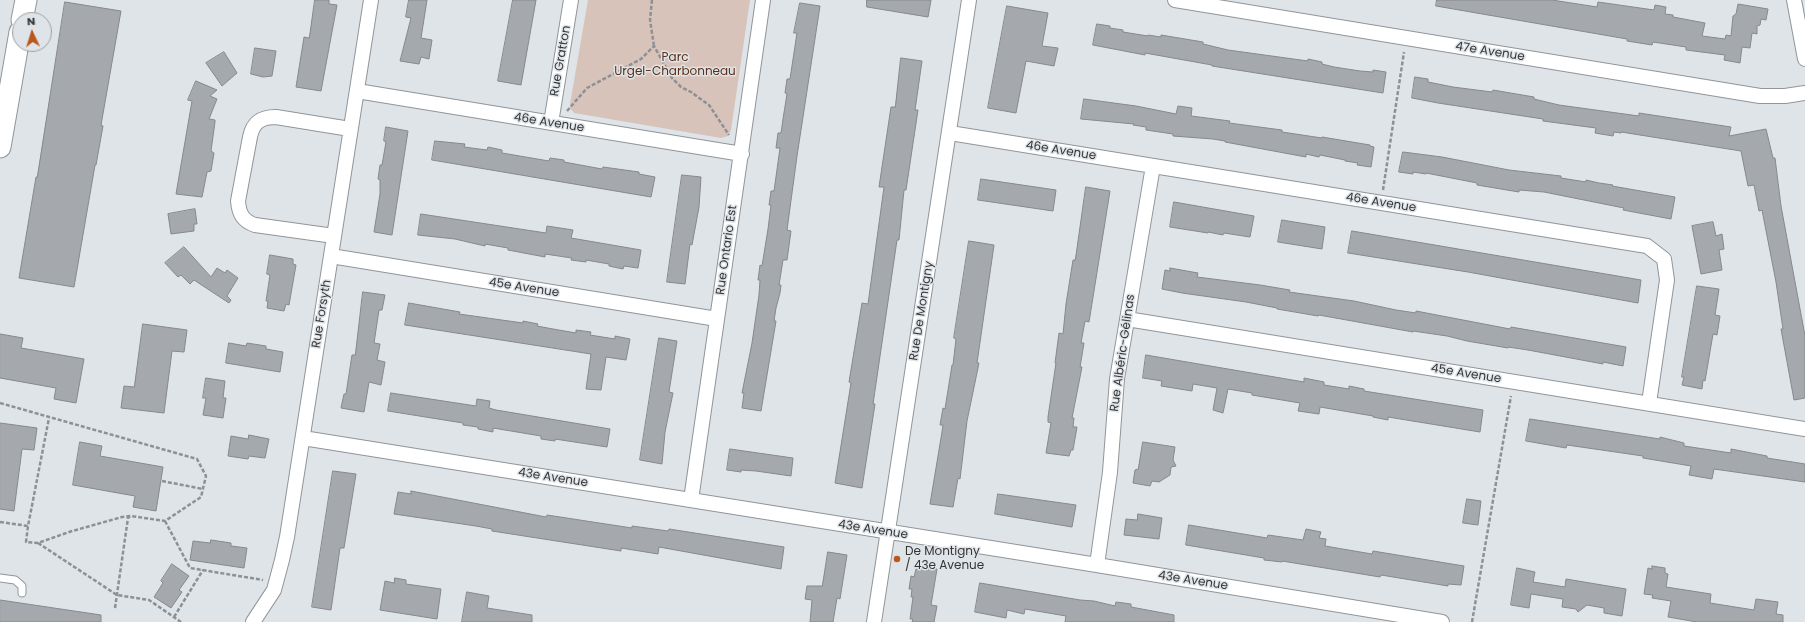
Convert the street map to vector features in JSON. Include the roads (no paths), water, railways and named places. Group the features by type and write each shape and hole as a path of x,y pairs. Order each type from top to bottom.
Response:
{"main road":[{"path":"24,12 26,0"},
{"path":"0,147 17,52"}],"street":[{"name":"Rue Forsyth","path":"256,621 274,590 285,545 371,0"},
{"name":"Rue Gratton","path":"551,123 571,0"},
{"name":"Rue Ontario Est","path":"691,500 763,0"},
{"name":"Rue De Montigny","path":"874,622 950,133 969,0"},
{"name":"47e Avenue","path":"1176,0 1760,96 1785,96 1805,93"},
{"path":"1794,0 1805,59"},
{"name":"46e Avenue","path":"357,91 742,154"},
{"path":"334,236 255,225 242,218 238,210 238,201 252,128 257,121 266,117 276,117 350,129"},
{"name":"46e Avenue","path":"950,133 1648,246 1664,260 1667,280 1649,403"},
{"name":"Rue Albéric-Gélinas","path":"1097,565 1110,472 1116,379 1153,166"},
{"name":"45e Avenue","path":"331,256 717,319"},
{"name":"45e Avenue","path":"1127,319 1805,429"},
{"name":"43e Avenue","path":"303,438 1097,565 1442,622"}],"lane":[{"path":"0,578 15,580 22,586 22,593"}],"place":[{"name":"De Montigny / 43e Avenue","path":"897,559"}],"park label":[{"name":"Parc Urgel-Charbonneau","path":"675,65"}]}
